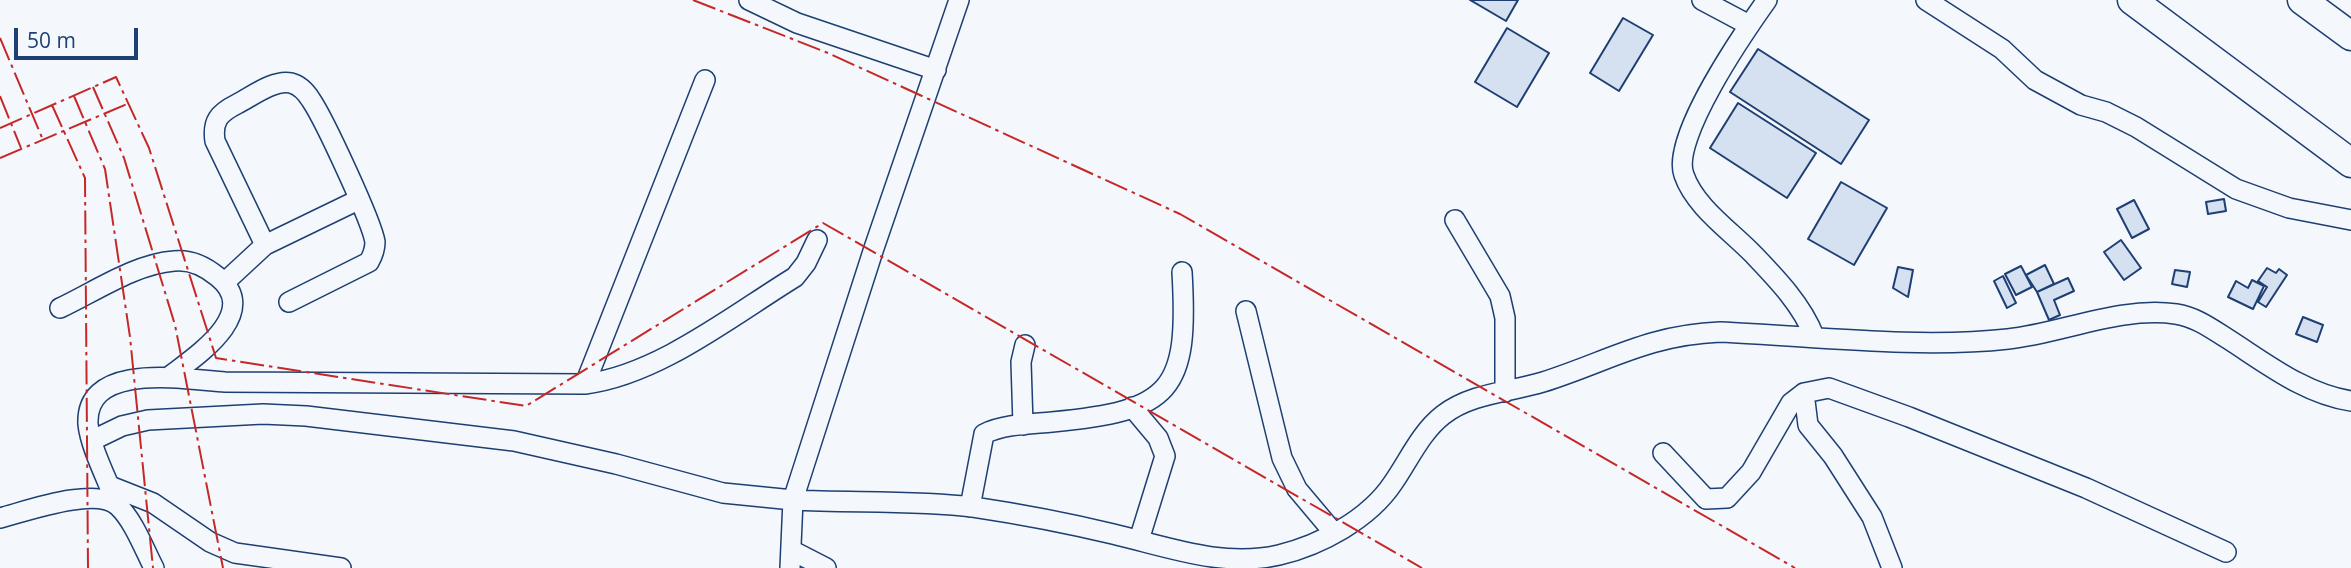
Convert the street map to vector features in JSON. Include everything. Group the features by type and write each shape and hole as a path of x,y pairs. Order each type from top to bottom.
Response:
{"highway":[{"path":"2132,0 2351,163"},
{"path":"2302,0 2351,36"}],"street":[{"path":"749,0 797,23 936,70"},
{"path":"826,568 790,559 793,500 874,248 959,0"},
{"path":"1702,0 1749,24"},
{"path":"1767,0 1734,45 1696,115 1688,135 1682,173 1697,199 1771,272 1807,319 1814,336"},
{"path":"1926,0 2002,49 2035,80 2081,105 2106,112 2136,127 2236,189 2289,208 2351,220"},
{"path":"585,384 705,80"},
{"path":"265,245 215,141 213,129 223,111 281,82 293,83 312,101 358,200 374,240 375,252 369,262 289,302"},
{"path":"225,282 265,245 358,200"},
{"path":"1455,220 1500,296 1505,318 1505,392"},
{"path":"154,568 117,505 89,424 91,406 100,394 120,382 170,376 225,382 585,384 620,377 713,327 794,277 806,263 817,240"},
{"path":"60,308 148,265 190,261 208,269 225,282 232,301 229,322 215,341 170,376"},
{"path":"970,507 984,433 1023,425 1095,418 1155,398 1168,386 1178,369 1185,323 1182,272"},
{"path":"1246,311 1282,458 1297,489 1334,533"},
{"path":"93,440 122,426 148,420 263,414 306,416 514,441 616,464 723,494 793,500 970,507 1068,523 1195,555 1242,561 1296,550 1334,533 1374,506 1425,435 1443,415 1467,401 1545,381 1636,346 1682,333 1955,342 2009,339 2119,317 2177,314 2199,321 2300,384 2333,398 2351,401"},
{"path":"1023,425 1021,362 1025,345"},
{"path":"1663,453 1706,499 1727,498 1751,472 1791,403 1804,393 1829,388 2086,488 2226,552"},
{"path":"1804,393 1808,425 1833,456 1872,517 1892,568"},
{"path":"1132,407 1158,438 1165,456 1139,540"},
{"path":"110,486 160,507 210,542 235,553 341,568"},
{"path":"0,518 80,499 99,498 117,505"}],"building":[{"path":"1470,0 1518,0 1506,21"},
{"path":"1623,18 1653,35 1619,91 1590,73"},
{"path":"1507,28 1549,53 1517,107 1475,82"},
{"path":"1758,49 1869,120 1841,164 1730,92"},
{"path":"1738,103 1816,153 1787,198 1710,148"},
{"path":"1841,182 1887,208 1854,265 1808,239"},
{"path":"2224,199 2226,211 2208,214 2206,202"},
{"path":"2134,200 2149,229 2132,238 2117,209"},
{"path":"2121,240 2141,268 2124,280 2104,252"},
{"path":"2045,265 2054,284 2037,292 2026,275"},
{"path":"2021,266 2032,287 2016,295 2005,274"},
{"path":"1898,267 1913,270 1908,297 1893,288"},
{"path":"2267,268 2276,273 2279,269 2287,275 2266,307 2258,302 2267,287 2258,281"},
{"path":"2175,270 2190,272 2187,287 2172,284"},
{"path":"2003,276 2016,303 2007,308 1994,281"},
{"path":"2068,278 2074,291 2054,300 2060,315 2049,320 2037,292"},
{"path":"2252,280 2264,286 2253,309 2228,297 2236,281 2248,288"},
{"path":"2303,317 2323,325 2317,342 2296,334"}],"power":[{"path":"693,0 828,53 1180,214 1795,568"},
{"path":"0,38 43,140"},
{"path":"0,128 116,77 149,148 216,358 526,406 823,223 1422,568"},
{"path":"93,87 124,158 175,325 223,568"},
{"path":"0,96 21,148"},
{"path":"74,96 105,169 130,337 153,568"},
{"path":"0,158 127,104"},
{"path":"52,105 85,178 88,568"}]}
